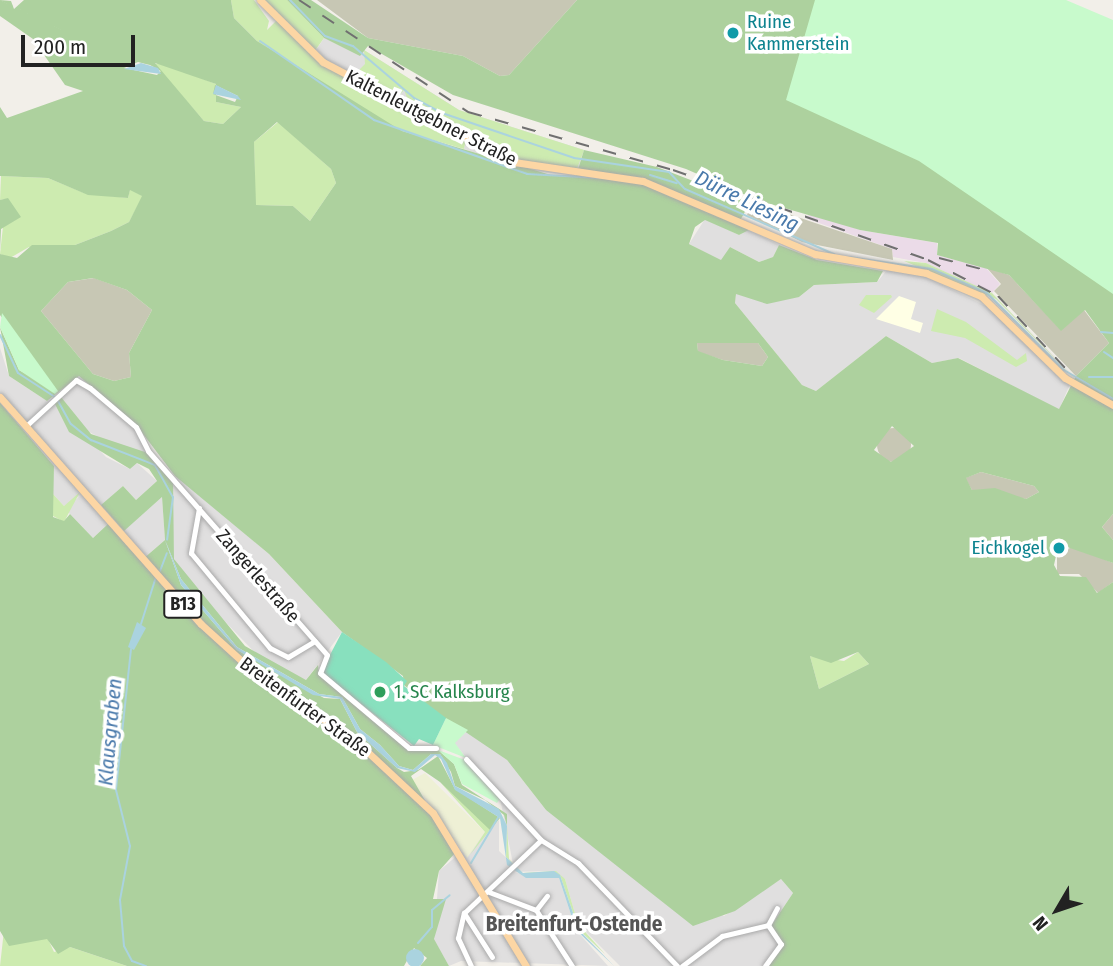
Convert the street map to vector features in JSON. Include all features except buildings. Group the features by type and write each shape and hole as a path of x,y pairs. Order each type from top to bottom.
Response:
{"main road":[{"name":"Kaltenleutgebner Straße","path":"260,0 322,62 514,162 643,181 808,252 926,273 981,296 1082,385 1113,405"},
{"name":"Breitenfurter Straße","path":"0,397 201,624 255,673 364,748 433,813 486,894"},
{"name":"B13","path":"486,894 526,966"}],"street":[{"name":"Zangerlestraße","path":"26,426 77,379 136,427 148,451 327,655 318,669 323,676 409,748 436,748"},
{"path":"199,508 191,553 270,648 288,657 315,641"},
{"path":"466,759 541,840 578,863 679,966 722,936 768,925 777,908"},
{"path":"471,966 458,938 464,913 541,840"},
{"path":"486,894 536,910 572,966"},
{"path":"536,910 547,896"},
{"path":"464,913 492,957"},
{"path":"765,966 780,944 768,925"}],"shaded area":[{"path":"317,0 577,0 509,75 500,76 463,56 368,38"},
{"path":"324,38 360,55 364,50 459,110 584,150 576,176 527,170 464,149 466,139 312,56"},
{"path":"753,202 892,249 893,260 802,242 747,215"},
{"path":"812,213 860,230 937,243 937,255 986,268 1000,284 992,293 926,263 893,257 892,249 805,218"},
{"path":"705,219 739,235 749,230 779,245 773,257 759,262 730,247 722,261 689,244"},
{"path":"986,267 1009,275 1061,330 1084,310 1109,343 1076,376 994,291 1001,284"},
{"path":"888,269 922,275 994,310 1070,384 1059,410 959,358 932,363 886,336 816,391 802,385 735,303 736,293 799,297 814,285 877,282"},
{"path":"94,278 127,290 152,310 129,353 131,377 114,381 93,374 41,311 68,282"},
{"path":"899,296 916,302 911,319 923,323 920,333 876,319"},
{"path":"697,343 758,343 768,357 762,366 723,360 698,352"},
{"path":"0,348 9,376 47,401 79,375 141,431 148,453 125,450 85,430 61,397 54,402 106,457 130,469 137,463 157,481 136,500 123,486 98,508 108,524 93,538 65,509 81,495 64,506 52,493 54,466 0,403"},
{"path":"894,428 906,433 911,445 906,457 894,462 882,457 877,445 882,433"},
{"path":"981,472 1034,486 1039,492 1026,499 972,490 965,478"},
{"path":"178,477 269,554 342,632 306,680 263,661 187,582 174,559 171,483"},
{"path":"162,497 165,540 143,559 120,534"},
{"path":"1113,514 1113,540 1102,527"},
{"path":"1075,547 1113,563 1113,582 1098,593 1079,574 1057,574 1057,551"},
{"path":"468,730 507,760 546,810 724,916 781,879 793,893 771,926 782,944 769,966 620,966 578,924 565,879 548,871 514,872 559,878 576,930 608,966 461,961 449,966 434,940 439,871 499,820 499,851 513,864 500,798 454,743"},
{"path":"425,773 485,832 467,858 412,780"}],"green space":[{"path":"0,0 11,1 14,9 24,0 231,0 234,18 257,41 402,131 551,175 576,176 584,150 657,167 750,203 738,224 749,230 739,235 705,220 695,227 689,244 721,260 730,247 759,262 773,257 779,245 817,260 883,271 877,282 814,285 799,297 767,304 736,294 735,303 802,385 816,391 886,336 932,363 958,358 1059,409 1076,376 1109,343 1085,310 1061,331 1009,275 937,255 938,243 860,230 757,200 686,169 453,95 368,46 360,56 324,38 287,0 311,0 368,38 463,56 500,76 509,75 577,0 850,0 1113,243 1113,514 1102,527 1113,540 1113,563 1067,547 1057,551 1054,565 1060,576 1086,577 1097,593 1113,582 1113,966 769,966 782,944 771,926 793,893 781,879 735,911 693,926 546,810 507,760 433,710 404,685 403,676 342,632 269,554 175,476 137,426 79,376 47,401 9,376 0,327 19,370 58,392 0,315 0,254 17,258 32,245 75,245 111,231 129,222 142,196 130,190 128,198 88,195 48,178 0,176 0,107 7,118 83,91 65,85 33,39 0,16","holes":["138,62 161,71 157,75 124,68","155,63 216,84 238,96 235,102 216,95 216,102 241,107 223,124 204,121","277,122 331,169 336,183 310,221 293,206 256,205 254,142","93,278 127,290 152,310 129,353 131,377 114,381 93,374 41,311 68,282","697,343 758,343 768,357 762,366 723,360 698,351","892,426 914,446 891,462 874,450","981,472 1034,486 1039,492 1026,499 995,488 972,490 966,478","858,652 869,664 819,689 810,656 831,663"]},
{"path":"231,0 254,0 269,21 267,30 277,20 261,0 287,0 324,38 312,55 466,139 464,149 402,131 342,99 257,41 234,18"},
{"path":"815,0 1066,0 1113,20 1113,294 919,161 786,100"},
{"path":"364,50 459,110 584,150 577,169 525,163 410,105 404,90 397,98 354,75 365,64"},
{"path":"162,63 216,84 216,102 241,107 223,124 204,121 154,64"},
{"path":"278,122 331,169 336,183 310,221 293,206 255,205 254,142"},
{"path":"1,176 48,178 84,193 128,198 130,189 143,196 129,222 111,231 75,245 29,247 10,258 0,254 6,199 0,200"},
{"path":"8,198 21,217 1,229 0,250 0,200"},
{"path":"904,261 926,263 992,293 1079,383 996,299"},
{"path":"866,295 892,297 874,313 859,305"},
{"path":"937,309 966,322 1017,360 1026,353 1027,361 1016,367 965,338 931,331"},
{"path":"2,313 58,391 55,394 19,370 0,327"},
{"path":"61,397 91,434 148,453 173,479 174,559 245,646 306,680 318,665 319,674 408,750 438,750 454,764 462,785 507,814 507,826 504,815 485,800 455,786 451,772 440,754 431,754 413,770 399,766 380,745 360,729 342,697 319,694 237,647 181,579 165,540 162,497 124,531 101,505 123,486 136,500 157,481 149,469 137,463 130,469 69,432 54,402"},
{"path":"0,403 54,466 53,517 64,521 70,514 93,538 108,524 143,559 165,540 181,585 237,650 324,698 340,699 357,732 404,772 418,770 438,756 455,789 500,818 490,830 440,782 421,769 411,776 455,853 439,871 433,899 446,899 434,939 449,966 420,966 427,958 414,948 404,966 127,966 70,947 58,954 47,939 9,946 0,931"},
{"path":"80,492 64,522 53,516 52,493 64,506"},
{"name":"1. SC Kalksburg","path":"342,632 386,662 407,681 404,686 446,718 433,745 419,739 414,746 321,672"},
{"path":"858,652 869,664 819,689 810,656 844,661"},
{"path":"446,718 468,730 455,743 466,758 433,745"},
{"path":"438,750 465,760 500,799 497,803 462,784 454,764"},
{"path":"440,782 488,825 490,830 470,855 485,832"},
{"path":"507,826 509,859 523,873 506,857"},
{"path":"556,871 565,879 578,924 605,954 579,930 560,875 523,873"},
{"path":"4,930 48,939 54,952 70,947 127,966 0,966"}],"water":[{"path":"141,63 158,68 161,74 124,69"},
{"path":"216,85 238,96 241,100 213,94"},
{"path":"165,540 181,579 237,647 319,694 342,697 360,729 380,745 399,766 413,770 431,754 440,754 447,763 455,786 499,809 507,826 506,857 523,873 554,871 560,875 579,930 614,966 576,930 559,878 526,878 507,865 500,818 455,790 441,759 435,755 415,772 397,768 357,732 340,699 313,695 237,650 181,585"},
{"path":"137,622 146,628 134,650 128,647"},
{"path":"411,949 419,949 424,958 422,965 411,967 406,962 406,954"}],"waterway":[{"name":"Dürre Liesing","path":"290,0 325,36 353,46 414,98 442,113 574,158 669,172 685,189 834,254"},
{"path":"260,41 374,120 527,174 602,178"},
{"path":"650,175 677,183"},
{"name":"Dürre Liesing","path":"849,257 932,269 987,293 1064,370 1113,399"},
{"path":"1101,332 1113,333"},
{"path":"0,335 18,373 55,397"},
{"path":"1104,352 1113,358"},
{"path":"1089,377 1113,377"},
{"path":"58,401 71,424 91,440 155,465 173,497 167,540"},
{"name":"Klausgraben","path":"160,571 167,553"},
{"name":"Klausgraben","path":"141,624 156,577"},
{"name":"Klausgraben","path":"131,649 116,790 130,846 120,900 124,946 132,961 146,966"},
{"path":"471,863 499,816"},
{"path":"418,943 432,927 432,910 450,895"}],"railway":[{"path":"299,0 468,112 673,170 928,260 998,296 1068,371"},
{"path":"939,258 985,270"}],"place":[{"name":"Ruine Kammerstein","path":"733,33"},
{"name":"Eichkogel","path":"1059,548"},
{"name":"1. SC Kalksburg","path":"380,692"}],"district":[{"name":"Breitenfurt-Ostende","path":"574,924"}]}
